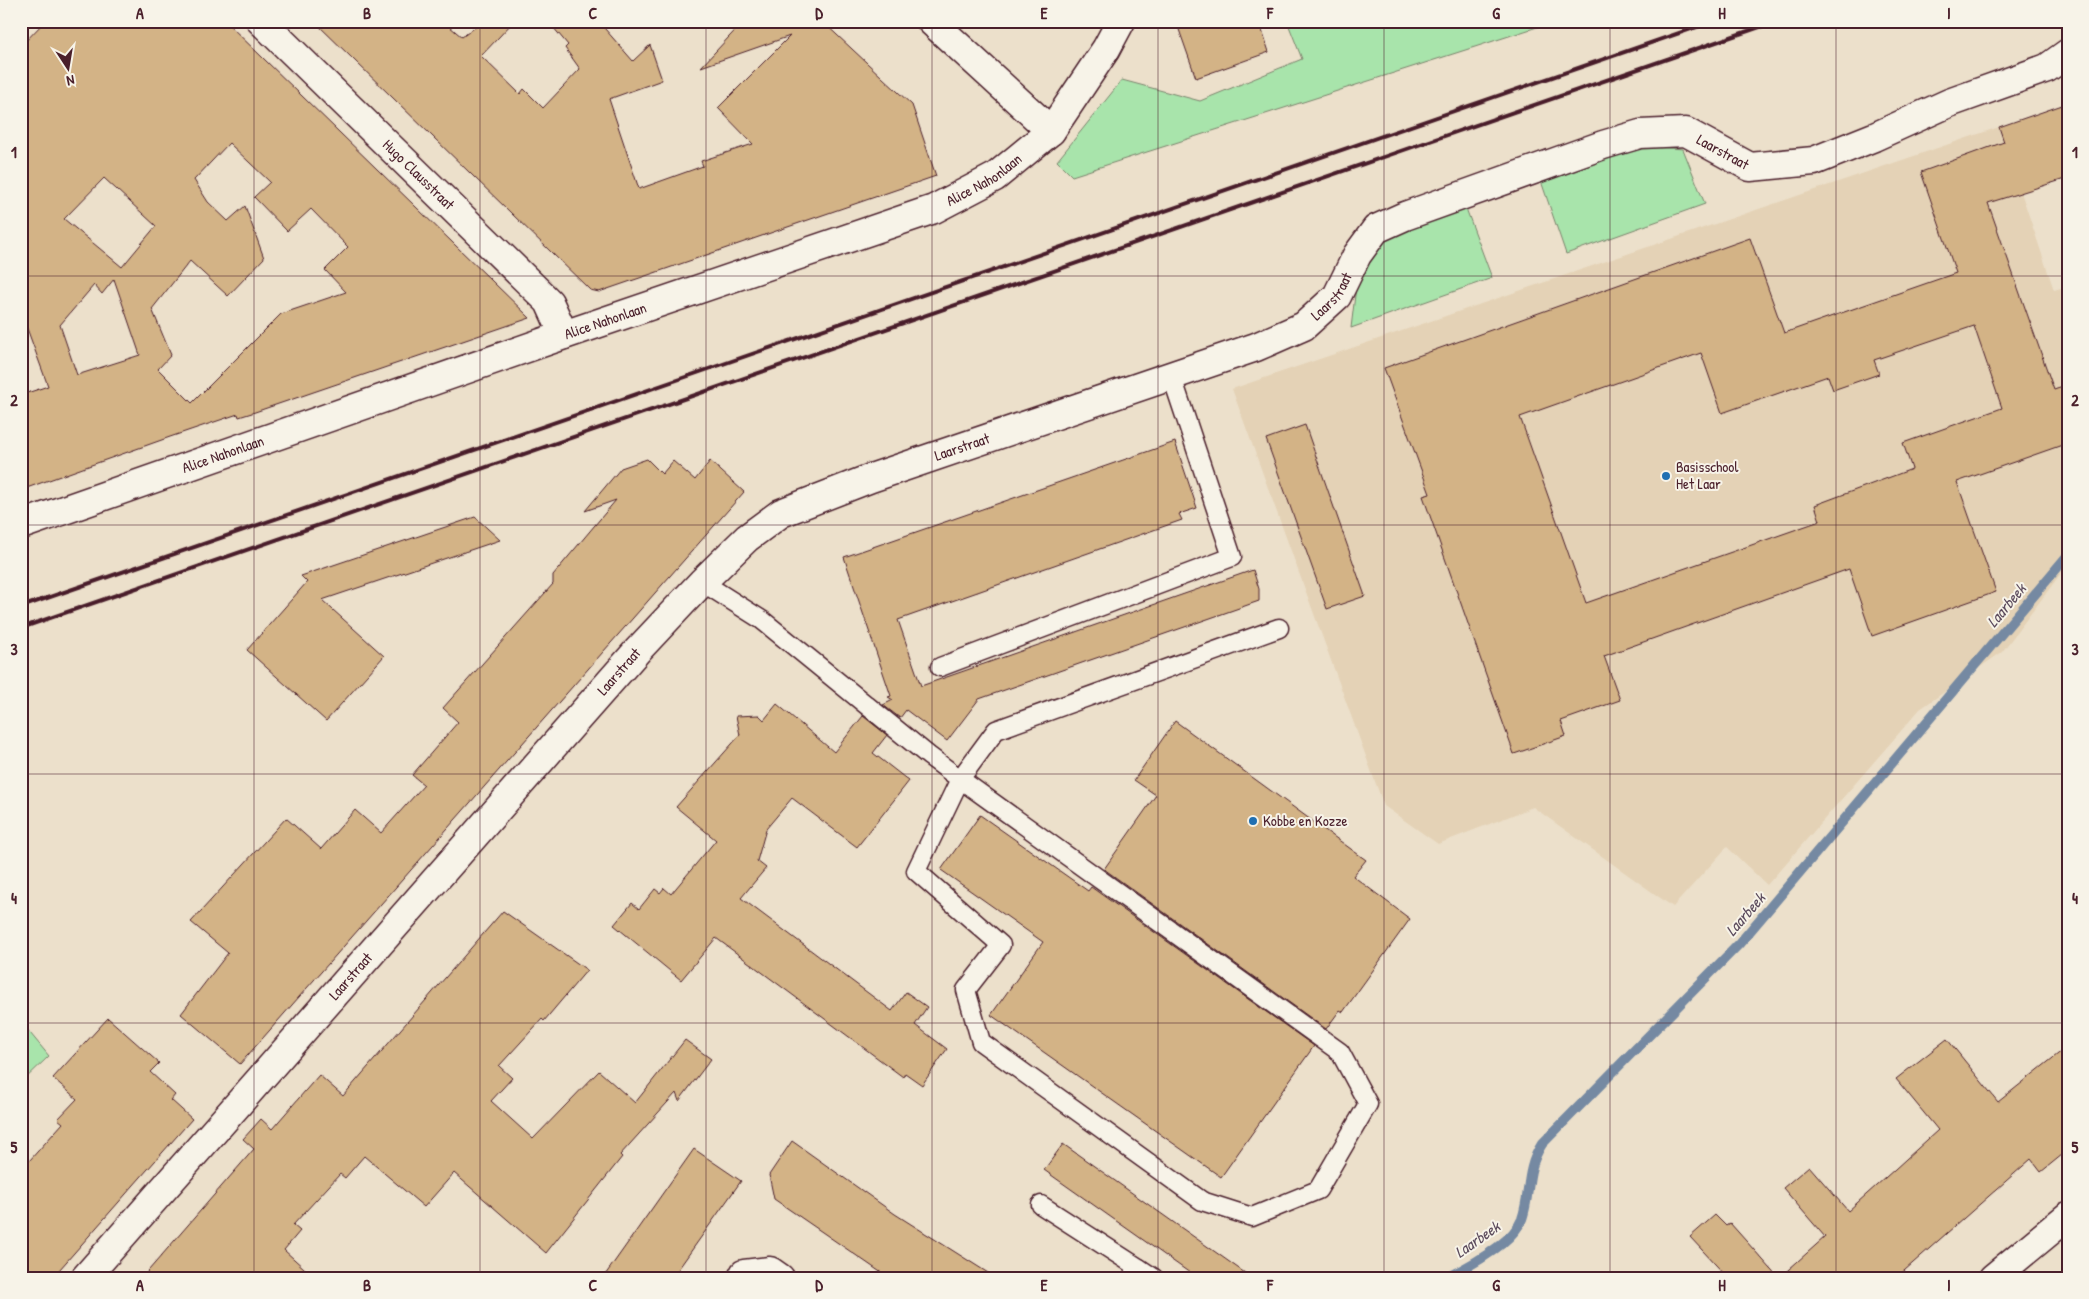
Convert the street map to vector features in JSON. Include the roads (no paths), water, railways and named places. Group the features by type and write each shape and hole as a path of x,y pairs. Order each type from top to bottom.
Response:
{"street":[{"name":"Hugo Clausstraat","path":"261,21 549,302 564,335"},
{"path":"931,21 1051,131"},
{"name":"Alice Nahonlaan","path":"21,525 564,335 934,210 995,178 1051,131 1106,49 1121,21"},
{"name":"Laarstraat","path":"86,1278 638,650 702,582 747,538 781,513 863,481 1124,393 1171,374 1256,347 1304,326 1337,296 1357,255 1376,229 1423,210 1603,145 1640,134 1686,132 1750,167 1814,160 1874,137 1949,103 2047,68 2068,53"},
{"path":"1993,1278 2068,1216"},
{"path":"742,1278 744,1274 770,1271 780,1278"}],"lane":[{"path":"940,667 1232,557 1171,374"},
{"path":"702,582 762,620 960,779 1340,1052 1368,1104 1318,1190 1252,1216 1202,1201 981,1042 966,990 1001,945 916,871 960,779 996,730 1279,628"},
{"path":"1041,1205 1135,1273 1154,1278"}],"waterway":[{"name":"Laarbeek","path":"1446,1278 1489,1253 1517,1228 1525,1209 1533,1163 1542,1144 1739,944 2068,555"}],"railway":[{"path":"21,607 1714,21"},
{"path":"21,628 1777,21"}],"place":[{"name":"Basisschool Het Laar","path":"1666,476"},
{"name":"Kobbe en Kozze","path":"1253,821"}]}
